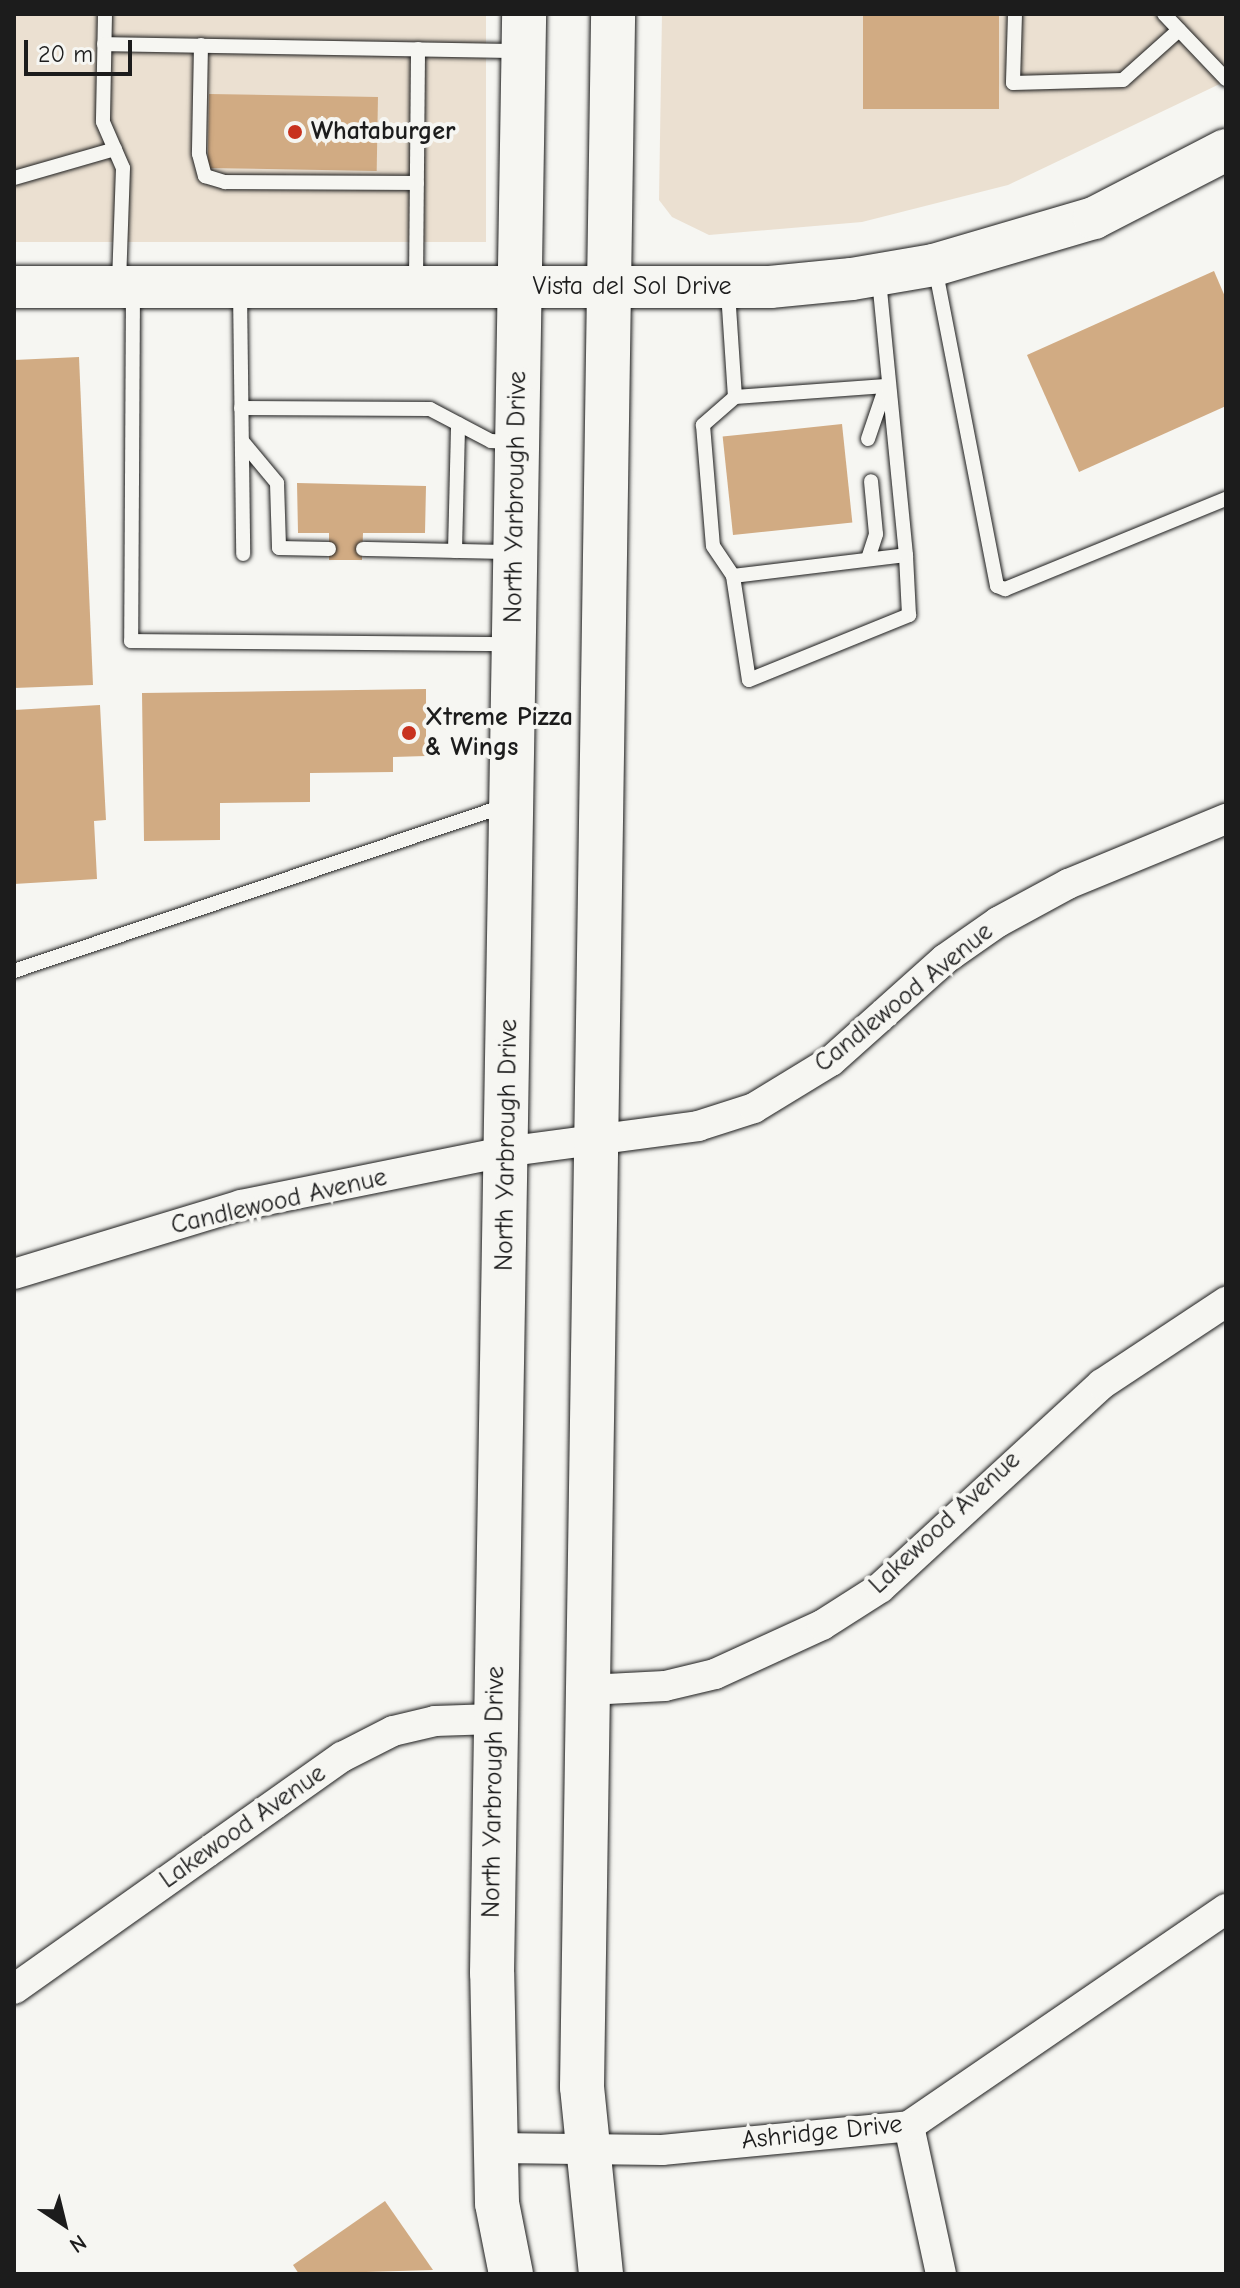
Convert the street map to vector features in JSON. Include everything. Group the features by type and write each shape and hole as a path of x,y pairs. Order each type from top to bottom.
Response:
{"main road":[{"path":"601,2274 582,2087 601,1138 613,14"},
{"name":"North Yarbrough Drive","path":"511,2274 495,2148 494,1719 523,32"},
{"name":"Vista del Sol Drive","path":"14,287 126,284 727,287 878,274 934,265 1094,218 1225,154"}],"street":[{"name":"Candlewood Avenue","path":"14,1274 241,1205 504,1152 698,1126 754,1108 831,1061 945,959 998,922 1068,884 1226,819"},
{"name":"Lakewood Avenue","path":"588,1690 665,1686 715,1674 822,1625 880,1588 1102,1384 1226,1302"},
{"name":"Lakewood Avenue","path":"14,1989 342,1757 393,1731 435,1721 494,1719"},
{"name":"Ashridge Drive","path":"495,2148 587,2152 909,2126 1226,1909"},
{"path":"909,2126 941,2274"}],"lane":[{"path":"105,14 103,122 123,168 131,641 514,644"},
{"path":"1015,14 1013,83 1123,80 1179,30"},
{"path":"1164,14 1226,79"},
{"path":"104,44 418,49 523,32"},
{"path":"201,45 199,154 205,176 225,182 417,183"},
{"path":"416,287 418,49"},
{"path":"14,178 115,149"},
{"path":"934,265 997,586 1005,589 1226,499"},
{"path":"878,274 886,386 906,555 909,615 749,680 733,576 713,546 703,425 735,397 886,386"},
{"path":"240,285 243,554"},
{"path":"727,287 735,397"},
{"path":"868,439 886,386"},
{"path":"241,408 430,409 491,441 517,443"},
{"path":"455,551 458,424"},
{"path":"242,441 277,483 279,548 329,549"},
{"path":"868,559 876,534 871,481"},
{"path":"363,549 516,552"},
{"path":"733,576 906,555"},
{"path":"14,971 512,804"}],"shaded area":[{"path":"14,14 486,14 486,242 14,242"},
{"path":"662,14 1226,14 1226,81 1008,185 862,222 709,235 672,217 659,200"}],"building":[{"path":"863,14 999,14 999,109 863,109"},
{"name":"Whataburger","path":"209,94 378,97 377,171 208,168"},
{"path":"1214,271 1226,299 1226,406 1079,472 1027,355"},
{"path":"79,357 93,685 14,688 14,360"},
{"path":"842,424 852,522 733,535 723,437"},
{"path":"297,483 426,486 425,533 363,533 362,560 329,560 329,533 298,533"},
{"path":"426,689 426,756 393,757 393,772 310,773 310,802 220,803 220,840 144,841 142,693"},
{"path":"100,705 106,820 94,821 97,879 14,884 14,710"},
{"path":"385,2201 433,2270 299,2274 293,2265"}],"place":[{"name":"Whataburger","path":"295,132"},
{"name":"Xtreme Pizza & Wings","path":"409,733"}]}
